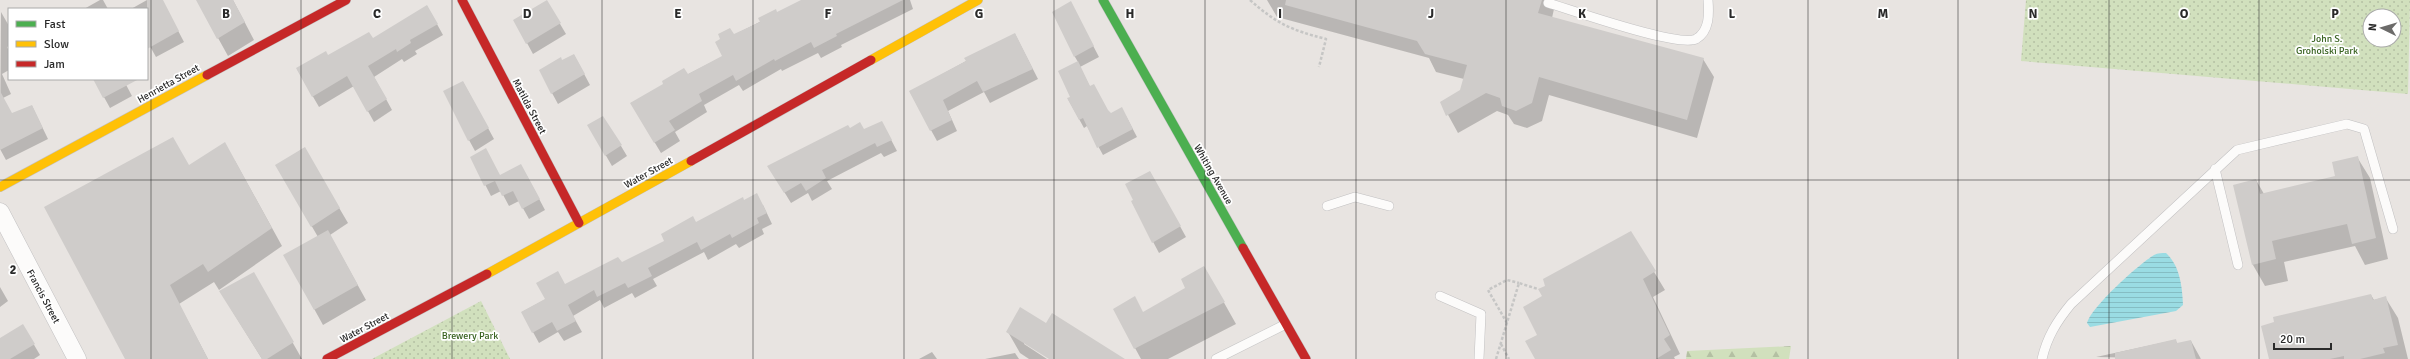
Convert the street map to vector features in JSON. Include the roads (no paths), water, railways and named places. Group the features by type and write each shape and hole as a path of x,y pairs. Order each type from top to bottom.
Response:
{"street":[{"name":"Henrietta Street","path":"0,187 346,0"},
{"name":"Matilda Street","path":"462,0 579,223"},
{"name":"Water Street","path":"327,359 579,223 978,0"},
{"name":"Whiting Avenue","path":"1103,0 1306,359"},
{"name":"Francis Street","path":"0,212 77,359"}],"lane":[{"path":"1548,3 1663,37 1689,41 1702,34 1706,27 1708,0"},
{"path":"2042,359 2046,345 2057,321 2072,304 2237,150 2347,124 2364,129 2392,229"},
{"path":"2215,169 2238,265"},
{"path":"1327,206 1355,197 1389,206"},
{"path":"1440,296 1481,314 1479,359"},
{"path":"1216,359 1286,324"}],"water":[{"path":"2158,253 2166,253 2171,258 2177,270 2181,284 2183,305 2176,311 2090,327 2087,323 2090,316 2116,286 2154,255"}],"park label":[{"name":"John S. Groholski Park","path":"2327,44"},
{"name":"Brewery Park","path":"470,335"}]}
